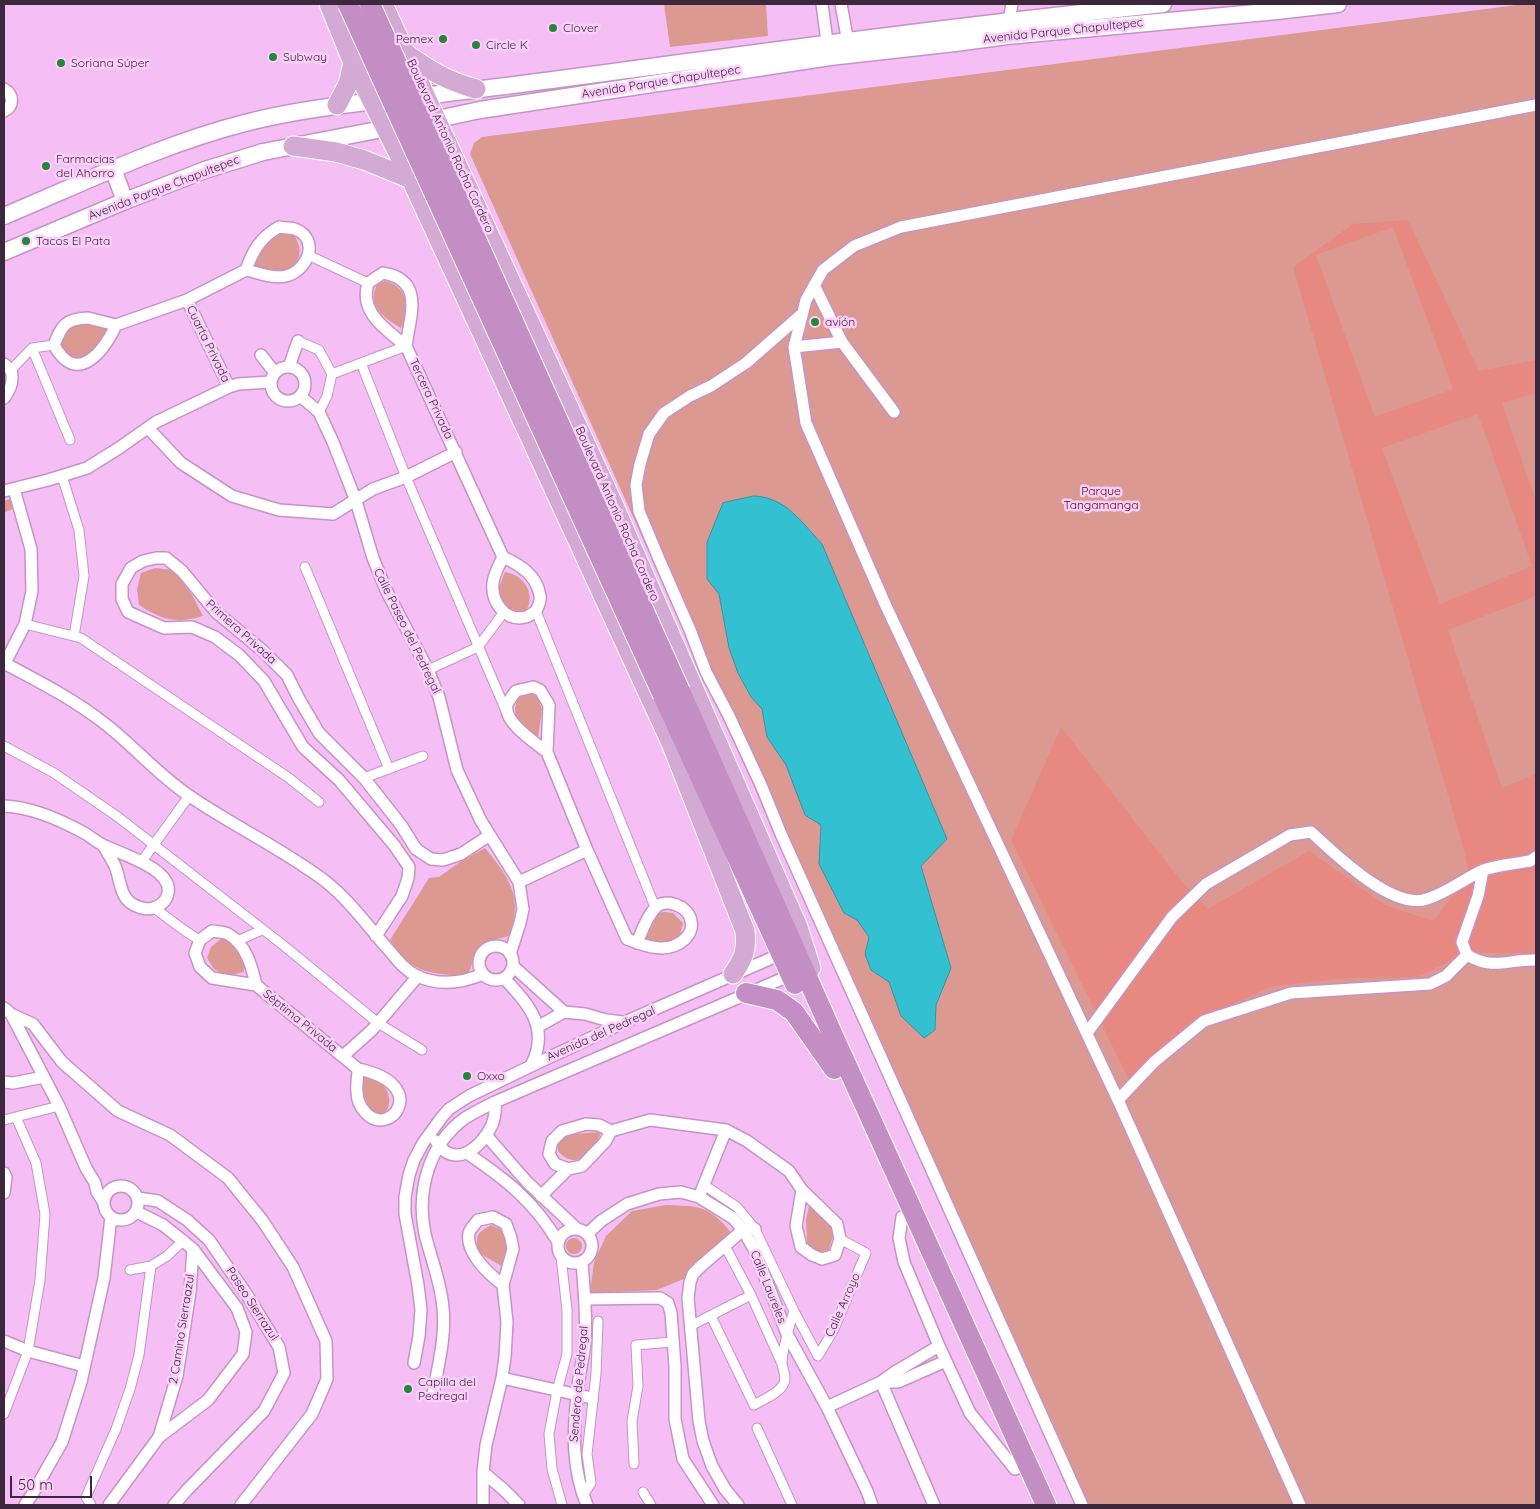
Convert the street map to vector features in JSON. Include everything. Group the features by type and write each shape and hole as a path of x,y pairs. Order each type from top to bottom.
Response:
{"highway":[{"path":"348,4 394,127 671,693 832,1033 1046,1505"},
{"path":"370,4 671,693 711,800 1031,1505"},
{"path":"671,743 711,800"},
{"path":"746,993 777,1000 794,1012 834,1069"}],"main road":[{"path":"329,4 353,63 372,101 394,127 411,179 671,743 745,931 747,945 743,960 733,974"},
{"name":"Boulevard Antonio Rocha Cordero","path":"384,4 611,499 798,927 832,1033"},
{"name":"Avenida Parque Chapultepec","path":"4,216 174,145 240,124 337,105 849,48 1009,20 1163,4"},
{"name":"Avenida Parque Chapultepec","path":"1009,20 1338,4"},
{"path":"346,45 370,75 378,81 389,82 396,80 402,72 404,64 394,25"},
{"name":"Avenida Parque Chapultepec","path":"4,252 125,201 205,170 263,152 480,110 829,50"},
{"path":"408,55 438,75 476,89"},
{"path":"337,105 348,84 353,63"},
{"path":"293,146 336,152 364,160 411,179"},
{"path":"411,179 423,161 430,158 442,156 460,167"},
{"path":"114,169 125,201"}],"street":[{"path":"822,4 829,50"},
{"path":"841,4 849,48"},
{"path":"4,89 10,94 12,100 10,107 4,111"},
{"path":"1300,1505 1118,1100 886,606 806,424 794,347 806,300 823,270 854,246 901,227 1536,104"},
{"path":"279,228 295,229 305,237 310,245 308,255 299,270 285,276 267,276 246,270 259,244 267,234 279,228"},
{"path":"308,255 368,283"},
{"name":"Cuarta Privada","path":"116,325 187,300 246,270"},
{"path":"383,273 396,275 409,288 414,306 406,346 382,326 368,308 365,293 368,283 383,273"},
{"path":"814,285 842,342 894,412"},
{"name":"Cuarta Privada","path":"187,300 229,387"},
{"path":"802,314 746,363 712,386 690,396 664,413 649,434 640,464 636,485 639,511 706,672 729,716 761,786 1082,1505"},
{"path":"88,318 116,325 109,340 99,353 87,362 74,364 60,358 54,345 61,328 74,319 88,318"},
{"path":"289,367 298,341 319,350 332,374 327,396 319,412"},
{"path":"794,347 842,342"},
{"path":"4,398 9,392 13,380 7,367 32,348 54,345"},
{"path":"332,374 406,346"},
{"name":"Tercera Privada","path":"406,346 503,557"},
{"path":"32,348 70,440"},
{"path":"261,355 273,377 273,393 280,400 291,401 300,396 303,392 304,381 299,372 289,367 279,369 273,377 229,387 156,422 86,468 9,490 31,549 32,592 25,624 4,664 68,698 104,723 188,796 236,827 280,850 326,882 356,911 402,964 418,976 433,981 447,982 467,981 483,974"},
{"path":"360,364 406,477 508,714 514,725 547,752"},
{"name":"Calle Paseo del Pedregal","path":"300,396 319,412 333,442 356,501 373,558 386,590 428,670 439,697 457,770 481,821 519,882 523,909 510,954"},
{"name":"Tercera Privada","path":"148,428 181,463 232,496 279,510 333,514 374,489 406,477 456,452"},
{"path":"62,476 80,530 84,576 74,636"},
{"path":"503,557 518,564 530,574 541,597 536,611 526,617 511,617 494,600 493,582 503,557"},
{"name":"Primera Privada","path":"376,936 402,896 408,878 409,867 394,844 340,780 304,747 264,681 240,655 216,637 192,627 164,628 128,612 122,598 122,584 131,568 143,561 166,558 182,570 216,612 263,651 287,675 319,733 364,778 401,825 416,849 431,859 443,860 462,854 490,835"},
{"path":"305,567 389,769"},
{"path":"536,611 656,907"},
{"path":"428,670 478,647 504,612"},
{"path":"25,624 81,638 289,778 319,802"},
{"path":"508,714 507,705 516,691 533,687 540,690 549,704 547,752 587,850 627,939 637,943 666,948 678,944 689,933 691,921 688,914 681,907 661,904 656,907 644,925 637,943"},
{"path":"4,746 54,773 118,817 378,1023 422,1050"},
{"path":"364,778 423,756"},
{"path":"142,861 188,796"},
{"path":"4,806 17,807 44,814 85,833 104,846 142,861 155,870 166,882 169,892 164,902 154,908 143,909 127,901 120,887 115,867 104,846"},
{"path":"1087,1033 1172,917 1206,884 1290,836 1311,832 1347,864 1382,890 1408,901 1425,900 1483,870 1530,861 1536,857"},
{"path":"519,882 587,850"},
{"path":"1483,870 1478,896 1462,942 1467,955 1479,962 1506,964 1524,959 1536,960"},
{"path":"154,908 184,932 200,940 212,931 227,933 237,941 262,930"},
{"name":"Séptima Privada","path":"200,940 195,953 200,967 212,978 256,985 358,1069 374,1074 395,1086 399,1093 400,1102 399,1107 391,1117 376,1120 361,1107 356,1091 358,1069"},
{"name":"Séptima Privada","path":"237,941 242,947 253,971 256,985"},
{"path":"513,966 510,973 504,978 493,980 483,974 479,964 482,954 486,950 496,946 501,947 510,954 513,966 564,1012"},
{"name":"Avenida del Pedregal","path":"414,1363 419,1336 420,1310 405,1197 414,1160 432,1130 449,1110 460,1102 531,1066 625,1022 781,954"},
{"path":"1118,1100 1154,1062 1204,1021 1291,993 1430,984 1446,976 1467,955"},
{"name":"Avenida del Pedregal","path":"433,1394 443,1342 444,1308 438,1276 426,1236 422,1215 422,1200 425,1180 439,1145 466,1117 496,1102 791,975"},
{"name":"Séptima Privada","path":"344,1056 378,1023 418,976"},
{"path":"504,978 522,997 538,1026 539,1046 531,1066"},
{"path":"522,997 536,986"},
{"path":"686,996 695,1016"},
{"path":"7,1011 59,1106 86,1168 95,1183 97,1192 104,1203"},
{"path":"7,1011 33,1024 62,1062 118,1111 170,1136 228,1178 262,1220 293,1267 326,1340 327,1379 312,1414 241,1505"},
{"path":"538,1026 564,1012 625,1022"},
{"path":"4,1082 13,1084 44,1077"},
{"path":"432,1130 439,1145 451,1154 467,1153 486,1135 495,1114 496,1102"},
{"path":"4,1120 59,1106"},
{"path":"4,1414 28,1351 40,1280 45,1214 36,1163 16,1117"},
{"path":"568,1169 555,1164 549,1154 552,1141 562,1131 586,1124 599,1125 611,1131 650,1120 726,1130 747,1141 789,1171 802,1190 837,1224 840,1239 834,1254 822,1260 801,1248 796,1226 802,1190"},
{"path":"699,1197 726,1130"},
{"path":"540,1196 568,1169 582,1166 605,1142 611,1131"},
{"path":"486,1135 523,1187 558,1242"},
{"path":"467,1153 540,1196 591,1241 592,1249 588,1257 582,1262 575,1264 567,1262 561,1257"},
{"path":"4,1173 6,1177 4,1193"},
{"path":"95,1183 102,1184 111,1189"},
{"path":"704,1185 737,1207 755,1228 794,1311 787,1334 782,1364"},
{"path":"125,1186 133,1190 138,1198 137,1212 130,1219 120,1221 111,1217 105,1210 106,1195 111,1189 125,1186"},
{"name":"Calle Laureles","path":"582,1232 627,1204 659,1194 680,1192 699,1197 733,1218 743,1230 754,1249 787,1334 827,1407 872,1505"},
{"name":"Paseo Sierrazul","path":"138,1198 158,1201 187,1220 209,1240 280,1347 284,1373 264,1411 174,1505"},
{"path":"109,1505 160,1437 208,1400 243,1354 246,1332 237,1308 193,1248 163,1225 137,1212"},
{"path":"25,1505 62,1442 81,1382 104,1278 111,1217"},
{"path":"483,1505 483,1472 486,1446 505,1357 507,1322 503,1285 513,1249 512,1238 506,1224 493,1217 478,1220 469,1233 471,1250 490,1274 503,1285"},
{"path":"902,1218 899,1238 904,1262 939,1346 970,1414 1015,1469"},
{"path":"738,1505 712,1466 698,1421 692,1325 688,1298 690,1282 701,1266 743,1230 755,1228"},
{"path":"562,1505 552,1469 549,1434 557,1391 567,1354 567,1310 558,1242 562,1234 569,1230 582,1232"},
{"name":"Calle Arroyo","path":"794,1311 818,1356 834,1331 866,1253 840,1239"},
{"path":"130,1270 151,1266 167,1256 184,1240"},
{"path":"711,1316 754,1405 781,1388 786,1376 782,1364 751,1295 725,1246"},
{"name":"2 Camino Sierraazul","path":"160,1437 177,1376 190,1292 193,1248"},
{"name":"Sendero de Pedregal","path":"582,1262 585,1299 585,1343 577,1395 574,1450 585,1500"},
{"path":"91,1505 86,1497 116,1429 139,1355 151,1266"},
{"path":"692,1325 751,1295"},
{"path":"585,1299 660,1298 668,1303 671,1313 675,1366 675,1419 684,1458 713,1505"},
{"path":"585,1500 591,1483 587,1454 596,1374 598,1321"},
{"path":"4,1341 28,1351 84,1366"},
{"path":"634,1464 632,1421 638,1386 636,1345 673,1342"},
{"path":"585,1343 597,1345"},
{"path":"827,1407 881,1382 939,1346"},
{"path":"567,1354 582,1358"},
{"path":"881,1382 898,1382 946,1361"},
{"path":"502,1378 592,1398"},
{"path":"881,1382 934,1505"},
{"path":"757,1428 792,1505"},
{"path":"574,1450 587,1454"},
{"path":"483,1472 518,1505"},
{"path":"643,1492 651,1505"}],"green space":[{"path":"664,4 766,4 768,36 670,47"},
{"name":"Parque Tangamanga","path":"1536,4 1536,1505 1077,1505 470,154 474,143 482,137"},
{"path":"280,233 293,234 299,245 299,255 295,265 285,273 249,268 269,236"},
{"path":"385,281 399,288 403,293 406,313 401,328 388,320 375,305 374,292 377,284"},
{"path":"73,321 114,326 98,351 73,362 57,344"},
{"path":"13,498 17,507 4,513 4,501"},
{"path":"155,568 174,570 192,595 203,616 185,620 170,619 155,614 139,605 137,589 141,573"},
{"path":"505,572 519,578 528,588 529,602 523,615 514,614 498,598"},
{"path":"529,693 537,696 542,709 538,738 516,722 515,708 517,699"},
{"path":"485,848 501,869 512,889 515,910 509,936 488,942 480,947 476,951 470,969 463,975 440,974 415,966 402,956 390,940 429,878 439,877"},
{"path":"658,913 673,913 683,923 680,935 667,944 644,942"},
{"path":"222,938 234,944 240,950 244,972 227,976 214,969 207,958 211,947"},
{"path":"362,1078 376,1080 386,1089 389,1105 383,1114 378,1116 370,1108 364,1094"},
{"path":"601,1132 594,1147 589,1153 578,1160 571,1160 558,1151 558,1139 572,1134"},
{"path":"810,1203 831,1227 833,1236 829,1250 819,1252 807,1245 806,1219"},
{"path":"666,1205 697,1207 711,1213 733,1235 686,1278 657,1290 590,1293 594,1262 606,1236 632,1211"},
{"path":"491,1225 504,1231 506,1247 505,1268 479,1253 478,1236 482,1230"},
{"path":"571,1238 577,1238 582,1243 580,1252 571,1254 566,1249 566,1243"}],"shaded area":[{"path":"1408,220 1479,371 1536,360 1536,393 1502,403 1536,502 1536,596 1448,630 1502,788 1536,774 1536,953 1468,953 1417,977 1350,978 1272,986 1186,1026 1132,1086 1011,840 1061,727 1182,882 1208,909 1309,851 1385,905 1433,921 1468,875 1465,853 1293,267 1353,224","holes":["1393,227 1453,389 1375,417 1316,255","1478,414 1532,566 1440,604 1382,448"]},
{"path":"754,496 765,497 784,506 822,544 947,839 921,866 951,968 936,1005 935,1030 924,1038 901,1016 889,982 871,970 865,954 869,937 857,920 844,913 819,864 821,825 805,815 786,765 767,737 762,709 751,697 738,673 729,648 719,594 707,579 707,542 723,503"}],"place":[{"name":"Clover","path":"553,28"},
{"name":"Pemex","path":"443,39"},
{"name":"Circle K","path":"476,45"},
{"name":"Subway","path":"273,57"},
{"name":"Soriana Súper","path":"61,63"},
{"name":"Farmacias del Ahorro","path":"46,166"},
{"name":"Tacos El Pata","path":"26,241"},
{"name":"avión","path":"815,322"},
{"name":"Oxxo","path":"467,1076"},
{"name":"Capilla del Pedregal","path":"408,1389"}]}
